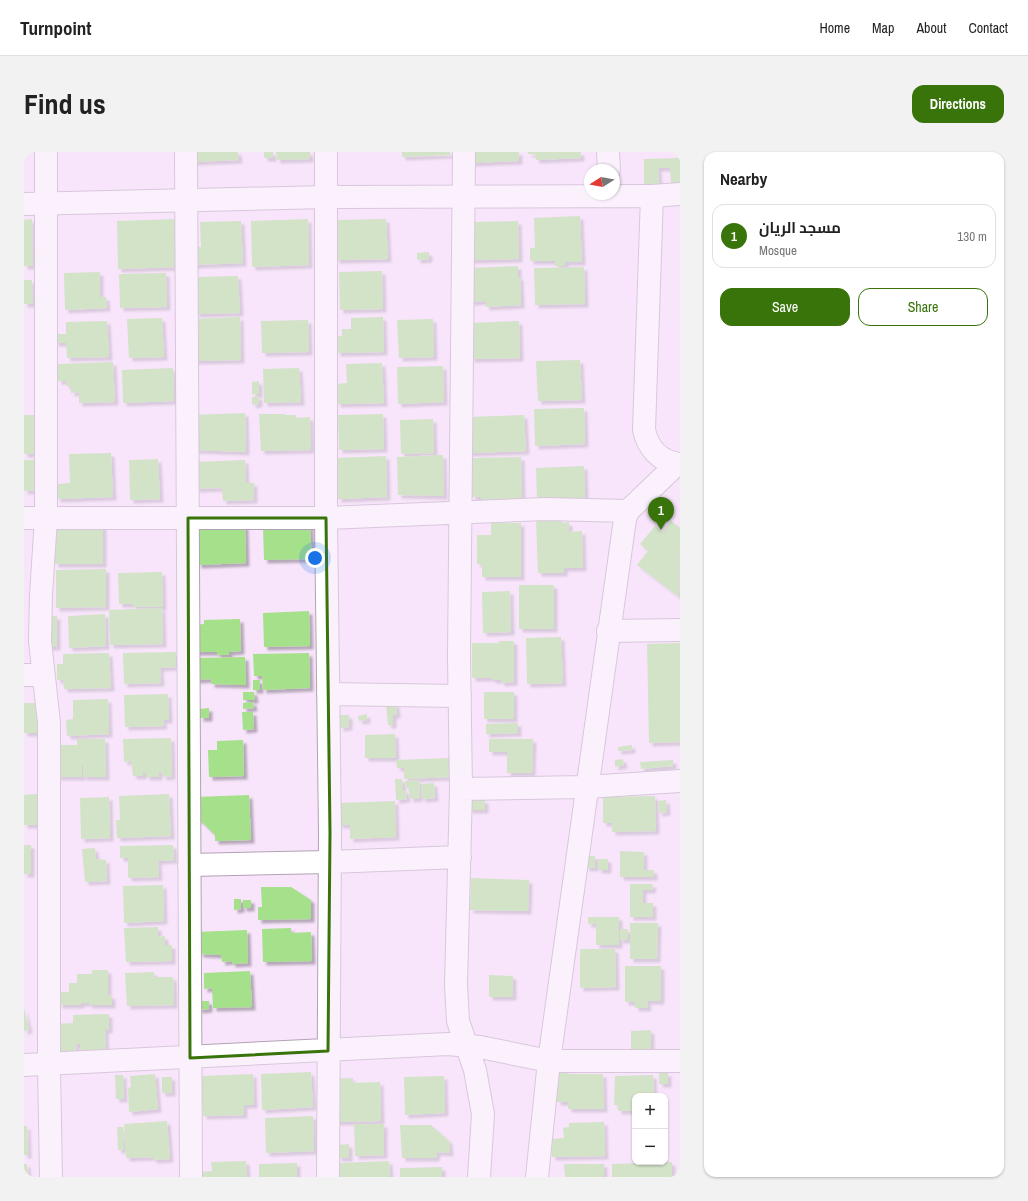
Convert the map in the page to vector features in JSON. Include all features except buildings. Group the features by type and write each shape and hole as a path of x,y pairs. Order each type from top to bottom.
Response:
{"street":[{"path":"46,152 46,518 41,595 40,641 34,675 48,706 49,723 49,1065 51,1177"},
{"path":"186,152 190,865 190,1177"},
{"path":"326,152 326,518 329,862 328,1177"},
{"path":"464,152 460,513 460,696 462,789 457,1008 458,1020 476,1070 483,1114 479,1177"},
{"path":"608,152 608,164"},
{"path":"620,195 652,196 680,194"},
{"path":"24,204 326,197 464,198 584,196"},
{"path":"536,1177 549,1061 586,787 623,531 628,512 679,464 657,455 647,444 644,430 652,196"},
{"path":"24,518 326,518 545,509 628,512"},
{"path":"608,631 680,630"},
{"path":"328,694 460,696"},
{"path":"462,789 586,787 680,781"},
{"path":"190,865 460,857"},
{"path":"24,1065 49,1065 448,1044 468,1046 549,1061 680,1061"}],"highlighted area":[{"path":"188,518 326,518 330,833 328,1051 190,1058"}],"place":[{"name":"مسجد الريان","path":"661,530"}]}
